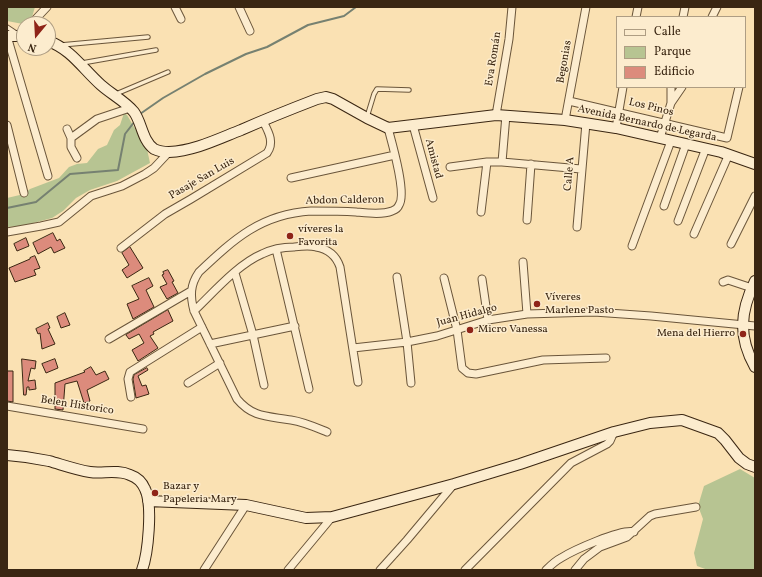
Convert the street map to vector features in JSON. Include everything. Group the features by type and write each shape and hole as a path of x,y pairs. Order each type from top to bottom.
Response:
{"street":[{"path":"39,16 47,7"},
{"path":"175,7 181,19"},
{"path":"239,7 250,31"},
{"name":"Eva Román","path":"502,162 501,115 512,7"},
{"name":"Begonias","path":"565,120 586,7"},
{"path":"712,16 717,7"},
{"path":"7,36 48,176"},
{"path":"56,45 69,52 93,78 132,111 143,133 153,148 158,151 169,152 209,143 317,98 326,97 333,99 388,128"},
{"path":"616,128 623,88"},
{"path":"671,88 671,103"},
{"path":"660,138 671,103 681,88"},
{"name":"Los Pinos","path":"569,101 727,138 739,88"},
{"path":"71,138 97,119 132,111"},
{"name":"Avenida Bernardo de Legarda","path":"388,128 501,115 565,120 616,128 706,148 729,154 755,164"},
{"name":"Pasaje San Luis","path":"121,248 165,214 267,153 270,149 271,138 263,120"},
{"name":"Calle A","path":"577,227 586,123"},
{"path":"7,125 24,193"},
{"name":"Amistad","path":"413,125 433,198"},
{"name":"Abdon Calderon","path":"191,291 194,279 207,264 239,236 265,221 310,211 374,213 393,211 398,207 401,202 402,195 395,154 388,128"},
{"path":"67,129 71,138 70,143 77,158"},
{"path":"632,246 671,141"},
{"path":"664,206 686,144"},
{"path":"678,220 706,148"},
{"path":"7,232 59,222 91,196 122,186 145,174 154,168 169,152"},
{"path":"291,178 395,154"},
{"path":"694,234 729,154"},
{"path":"481,212 487,162"},
{"path":"450,167 487,162 502,162 581,169"},
{"path":"527,220 531,164"},
{"path":"731,244 755,196"},
{"path":"194,311 235,273 262,254 276,249 290,247 313,246 321,248 334,255 338,260 340,267 358,382"},
{"path":"276,249 309,389"},
{"path":"523,262 527,314"},
{"path":"235,273 253,335 264,385"},
{"path":"397,277 407,342 411,383"},
{"path":"444,278 457,330 462,368 471,374 542,360 606,358"},
{"path":"482,279 488,320"},
{"path":"723,282 728,280 753,284 746,302 742,324 743,334 750,357 755,367"},
{"path":"191,291 194,311 237,399 244,407 261,415 307,424 327,432"},
{"path":"109,339 191,291"},
{"name":"Juan Hidalgo","path":"353,348 407,342 437,336 488,320 527,314 594,312 755,326"},
{"path":"210,344 295,326"},
{"path":"131,397 128,379 130,372 202,327"},
{"path":"188,383 220,363"},
{"name":"Belen Historico","path":"7,406 143,428"},
{"path":"148,501 246,506 306,518 332,517 454,484 520,464 614,432 650,422 682,420 718,433 739,458 747,464 755,467"},
{"path":"465,570 571,463 607,444 614,432"},
{"path":"7,455 32,458 91,472 116,472 127,474 136,478 145,489 148,501 148,540 142,570"},
{"path":"380,570 454,484"},
{"path":"204,570 246,506"},
{"path":"575,570 584,559 600,547 627,538 650,516 696,507"},
{"path":"288,570 332,517"},
{"path":"546,570 561,558 592,543 628,531 634,532"}],"lane":[{"path":"56,43 148,37"},
{"path":"80,63 156,50"},
{"path":"113,95 168,72"},
{"path":"367,118 374,94 377,89 408,90"}],"green space":[{"path":"7,7 35,7 32,16 16,16 16,23 7,21"},
{"path":"124,113 127,115 147,149 150,163 117,181 90,190 76,198 63,211 52,218 22,226 7,227 7,198 24,194 30,189 59,178 69,167 87,163 98,149 107,145 114,130 120,125"},
{"path":"740,469 755,478 755,570 708,570 697,566 694,553 703,519 698,506 704,486"}],"building":[{"path":"53,233 57,241 60,239 65,248 54,253 51,247 38,254 33,243"},
{"path":"26,238 29,246 17,251 14,244"},
{"path":"130,247 143,268 127,278 122,270 129,265 122,253"},
{"path":"35,256 40,268 34,270 36,275 15,282 9,268"},
{"path":"168,270 178,293 167,299 160,287 167,284 162,275 164,274 163,272"},
{"path":"149,278 153,286 146,290 154,307 133,319 127,304 139,299 132,286"},
{"path":"168,310 173,321 153,332 154,334 150,336 158,348 138,361 132,350 144,343 139,334 129,339 126,335"},
{"path":"65,313 70,325 61,328 57,317"},
{"path":"48,323 50,328 48,329 55,344 42,349 40,333 38,334 36,329"},
{"path":"22,359 36,361 35,369 31,368 28,381 35,380 36,389 29,390 29,387 27,387 26,395 24,395"},
{"path":"55,359 58,368 46,373 42,364"},
{"path":"91,367 96,375 105,371 109,379 87,390 90,401 84,403 77,381 65,384 63,410 55,409 55,383 85,372 84,371"},
{"path":"147,368 148,370 138,376 142,386 146,385 149,394 136,398 133,379 134,375"},
{"path":"7,371 13,371 13,402 7,401"}],"waterway":[{"path":"140,114 163,98 205,74 246,54 267,47 308,25 344,16 356,7"},
{"path":"7,208 36,202 70,174 118,170 125,134 135,121"}],"place":[{"name":"víveres la Favorita","path":"290,236"},
{"name":"Víveres Marlene Pasto","path":"537,304"},
{"name":"Micro Vanessa","path":"470,330"},
{"name":"Mena del Hierro","path":"743,334"},
{"name":"Bazar y Papeleria Mary","path":"155,493"}]}
